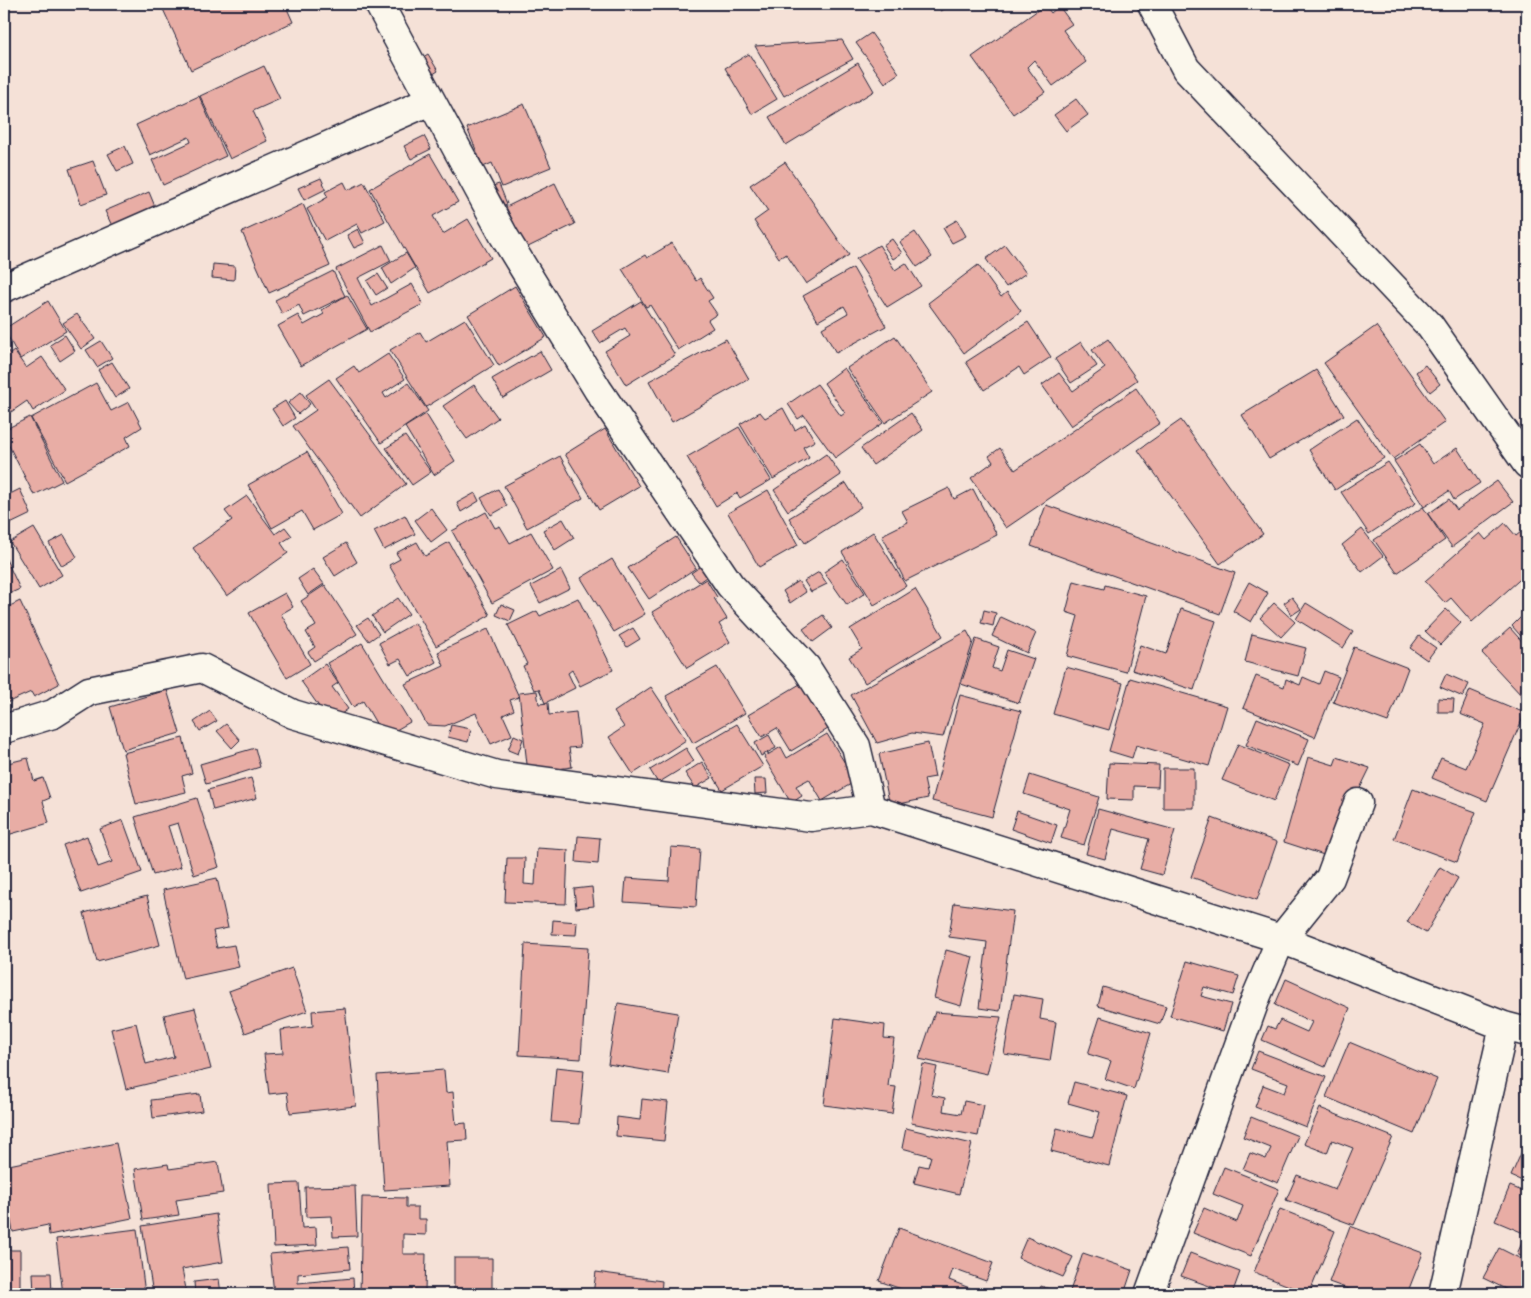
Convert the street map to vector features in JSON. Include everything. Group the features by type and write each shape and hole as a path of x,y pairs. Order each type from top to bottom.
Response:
{"street":[{"path":"379,4 504,236 598,390 730,585 806,667 856,746 871,809"},
{"path":"1152,4 1186,69 1430,326 1527,464"},
{"path":"4,288 430,101"},
{"path":"4,729 53,714 89,691 202,668 293,714 497,775 811,817 871,809 1281,939 1516,1029 1443,1294"},
{"path":"1149,1294 1257,995 1281,939 1330,878 1358,803"}],"building":[{"path":"170,4 285,4 293,22 191,70 162,7"},
{"path":"937,4 953,4 941,11"},
{"path":"1045,5 1051,13 1059,6 1072,24 1063,30 1086,62 1053,86 1034,60 1027,67 1045,92 1013,114 972,57"},
{"path":"871,33 899,73 885,83 856,43"},
{"path":"842,40 853,59 784,96 755,46"},
{"path":"428,54 438,71 427,78 417,61"},
{"path":"749,54 777,99 752,114 725,68"},
{"path":"858,63 874,91 786,145 769,117"},
{"path":"264,66 280,99 253,111 267,141 230,159 200,96"},
{"path":"199,96 226,156 163,185 152,160 191,142 189,137 150,155 136,125"},
{"path":"1076,99 1088,115 1066,131 1054,115"},
{"path":"524,104 551,167 502,187 492,163 483,167 467,128"},
{"path":"424,136 431,149 411,159 404,146"},
{"path":"125,146 133,164 117,171 108,154"},
{"path":"430,154 458,202 433,216 443,234 468,219 491,258 430,293 370,189"},
{"path":"93,161 106,195 81,204 69,169"},
{"path":"785,162 849,255 806,284 786,254 779,258 754,221 768,211 750,185"},
{"path":"321,178 326,189 304,200 298,188"},
{"path":"344,182 348,190 364,182 385,221 362,233 357,224 325,241 307,209 328,197 325,192"},
{"path":"555,183 575,224 526,248 506,207"},
{"path":"499,184 507,204 495,209 487,188"},
{"path":"149,192 156,209 113,228 105,211"},
{"path":"303,204 330,266 269,293 242,232"},
{"path":"957,220 966,236 952,243 943,228"},
{"path":"358,229 365,243 354,248 347,235"},
{"path":"915,232 932,257 917,267 900,242"},
{"path":"892,239 902,253 893,259 883,245"},
{"path":"672,243 696,281 700,278 713,298 708,301 717,314 708,320 713,328 678,350 650,305 646,307 622,269 645,255 647,258"},
{"path":"383,245 391,261 358,278 372,306 412,284 423,304 370,332 336,269"},
{"path":"879,245 895,270 906,263 921,286 887,307 856,259"},
{"path":"1005,245 1026,273 1006,287 986,259"},
{"path":"406,253 415,268 391,284 382,268"},
{"path":"213,264 235,266 234,280 212,278"},
{"path":"978,265 1001,297 1007,292 1021,311 964,353 928,303"},
{"path":"853,268 886,326 836,353 822,328 848,313 844,306 818,321 803,296"},
{"path":"333,271 345,296 304,316 299,305 282,314 275,300"},
{"path":"378,274 387,288 376,295 367,281"},
{"path":"515,286 546,337 499,366 468,315"},
{"path":"347,295 367,329 301,366 278,326 298,315 304,325 324,314 322,310"},
{"path":"48,301 66,331 20,359 4,329"},
{"path":"641,301 675,355 626,385 605,351 630,336 625,328 600,343 592,331"},
{"path":"77,314 95,339 81,349 63,323"},
{"path":"465,319 494,365 426,407 390,350 420,332 426,342"},
{"path":"1028,322 1051,357 1024,375 1019,367 984,390 966,362"},
{"path":"1376,326 1445,422 1393,459 1324,363"},
{"path":"65,335 75,351 60,361 50,345"},
{"path":"895,336 932,392 885,423 847,368"},
{"path":"726,339 749,379 672,422 649,381"},
{"path":"1108,339 1137,380 1071,426 1042,385 1059,373 1073,391 1105,368 1092,350"},
{"path":"101,341 112,358 97,367 86,350"},
{"path":"1081,342 1097,366 1071,383 1055,359"},
{"path":"4,346 10,354 14,351 26,368 42,357 65,390 33,411 27,401 11,412 4,401"},
{"path":"540,351 551,370 503,398 492,379"},
{"path":"388,354 405,379 383,393 386,398 408,383 428,411 381,443 336,378 354,366 359,373"},
{"path":"112,362 129,389 115,398 98,370"},
{"path":"1425,365 1440,384 1430,392 1416,372"},
{"path":"844,368 883,423 835,458 804,415 798,419 788,404 817,384 841,416 845,413 824,383"},
{"path":"1316,370 1344,415 1269,459 1242,415"},
{"path":"329,379 406,484 360,518 293,426 316,410 306,395"},
{"path":"96,383 111,411 129,402 142,427 126,437 130,446 65,481 31,418"},
{"path":"474,385 498,418 467,439 443,406"},
{"path":"1136,388 1160,423 1006,528 971,478 993,462 989,456 1000,448 1015,470"},
{"path":"301,392 310,404 298,414 288,403"},
{"path":"285,401 295,418 283,426 272,409"},
{"path":"783,408 795,430 805,424 815,441 803,447 809,458 773,479 740,424 760,412 765,418"},
{"path":"911,413 923,430 873,465 861,448"},
{"path":"426,414 455,461 434,475 405,427"},
{"path":"30,417 62,481 34,495 4,436 4,430"},
{"path":"1357,418 1384,458 1335,490 1309,450"},
{"path":"1181,420 1263,534 1220,564 1138,450"},
{"path":"739,427 771,480 740,498 737,493 716,506 687,457"},
{"path":"605,429 639,486 599,510 565,454"},
{"path":"405,436 431,472 412,485 386,448"},
{"path":"1420,444 1433,464 1457,448 1480,483 1454,500 1449,491 1424,507 1394,461"},
{"path":"307,452 342,514 313,530 302,511 272,528 248,485"},
{"path":"826,454 841,475 788,511 774,490"},
{"path":"560,456 583,498 527,528 504,486"},
{"path":"1388,462 1416,503 1369,534 1341,492"},
{"path":"1497,481 1513,502 1452,547 1428,514 1449,499 1457,510"},
{"path":"846,483 861,507 805,543 789,518"},
{"path":"949,488 954,499 973,489 997,535 905,581 882,535 908,522 902,511"},
{"path":"20,489 31,514 4,527 4,497"},
{"path":"498,489 507,506 491,515 481,498"},
{"path":"768,490 798,545 759,567 728,513"},
{"path":"475,493 479,501 461,512 457,503"},
{"path":"247,496 275,534 285,527 292,536 281,543 288,553 227,596 193,548 232,520 225,511"},
{"path":"1046,505 1235,573 1220,614 1031,546"},
{"path":"1423,507 1445,540 1397,573 1374,540"},
{"path":"431,508 447,530 431,542 415,520"},
{"path":"486,512 495,528 500,526 510,543 531,532 553,570 492,603 452,531"},
{"path":"405,515 415,534 384,550 374,531"},
{"path":"563,519 574,538 555,550 543,530"},
{"path":"1505,523 1516,536 1527,527 1527,573 1472,622 1451,598 1445,603 1425,581 1480,533 1486,540"},
{"path":"34,528 62,575 39,589 10,542"},
{"path":"1362,529 1383,556 1362,572 1342,545"},
{"path":"873,532 906,586 874,605 842,552"},
{"path":"64,535 77,557 62,566 49,543"},
{"path":"676,537 696,568 649,599 628,568"},
{"path":"417,542 425,556 449,542 490,615 436,646 389,565 400,559 396,553"},
{"path":"346,543 357,562 335,576 323,557"},
{"path":"4,555 20,589 4,596"},
{"path":"612,559 645,614 614,632 581,578"},
{"path":"843,559 865,593 847,605 824,572"},
{"path":"707,562 713,572 699,582 691,573"},
{"path":"313,569 324,584 308,595 298,579"},
{"path":"561,570 570,588 540,603 531,586"},
{"path":"819,572 827,584 811,592 804,581"},
{"path":"706,579 717,597 714,598 727,619 719,624 730,642 687,668 652,612"},
{"path":"798,581 806,592 790,603 783,591"},
{"path":"1074,581 1104,589 1105,585 1146,596 1126,672 1067,656 1078,616 1066,612"},
{"path":"1249,582 1268,593 1251,622 1233,611"},
{"path":"325,585 357,634 314,661 308,652 315,647 306,632 316,626 301,601"},
{"path":"915,589 943,636 865,683 849,657 862,649 850,629"},
{"path":"285,593 293,607 281,614 310,664 287,678 249,613"},
{"path":"1292,597 1301,609 1292,615 1284,603"},
{"path":"398,598 409,614 383,632 372,616"},
{"path":"578,598 613,670 580,686 572,670 568,673 575,688 545,703 539,689 534,690 523,666 527,664 508,625 537,611 540,616"},
{"path":"20,601 59,684 34,697 31,692 4,704 4,675 8,673 4,665 4,609"},
{"path":"1274,603 1295,622 1281,637 1260,618"},
{"path":"1306,603 1353,632 1343,648 1296,619"},
{"path":"501,604 515,610 510,621 496,615"},
{"path":"1181,609 1216,621 1194,690 1132,670 1140,645 1166,654"},
{"path":"1446,609 1461,623 1440,645 1425,631"},
{"path":"984,610 996,613 993,626 981,623"},
{"path":"1527,611 1527,643 1512,626"},
{"path":"823,615 832,628 813,642 803,629"},
{"path":"1001,617 1036,633 1027,653 992,636"},
{"path":"368,618 379,634 369,641 357,625"},
{"path":"415,623 436,662 410,676 400,659 390,664 379,643"},
{"path":"633,628 640,639 627,647 619,636"},
{"path":"1510,628 1527,647 1527,691 1522,696 1482,653"},
{"path":"488,629 519,697 510,700 514,710 503,715 512,735 491,744 476,713 445,726 427,725 405,684 444,666 438,652"},
{"path":"967,631 973,642 943,737 912,733 877,743 851,695"},
{"path":"1252,634 1306,648 1298,676 1245,662"},
{"path":"1419,636 1436,648 1427,660 1410,648"},
{"path":"976,639 999,647 992,668 1000,671 1007,650 1034,659 1019,703 961,684"},
{"path":"362,643 410,722 384,737 363,701 353,707 327,663"},
{"path":"1354,647 1408,668 1388,722 1333,702"},
{"path":"325,664 338,683 332,687 348,709 330,722 301,681"},
{"path":"717,667 745,713 693,743 666,696"},
{"path":"1066,667 1123,683 1109,730 1053,714"},
{"path":"1324,671 1339,677 1315,737 1243,708 1256,676 1284,687 1286,679 1300,685 1303,677 1319,684"},
{"path":"1446,674 1469,684 1463,697 1440,687"},
{"path":"1130,678 1227,706 1209,766 1136,745 1132,758 1109,751"},
{"path":"800,684 828,729 791,751 777,728 762,737 748,715"},
{"path":"651,687 686,740 633,774 609,737 624,727 614,712"},
{"path":"167,690 180,733 123,750 110,707"},
{"path":"1470,690 1525,713 1487,801 1432,778 1441,758 1466,768 1485,724 1460,714"},
{"path":"537,691 539,704 548,703 549,715 576,712 580,747 569,748 572,767 528,773 519,693"},
{"path":"960,695 1021,711 992,817 932,801"},
{"path":"1438,698 1454,699 1453,712 1438,712"},
{"path":"210,711 217,721 200,731 194,722"},
{"path":"1257,718 1309,739 1298,766 1246,745"},
{"path":"226,724 240,740 232,748 217,731"},
{"path":"737,724 763,766 722,790 696,748"},
{"path":"451,725 471,729 468,742 448,737"},
{"path":"827,734 856,781 822,801 809,779 796,786 802,796 791,803 764,757 781,747 787,758"},
{"path":"514,735 523,739 518,754 508,750"},
{"path":"769,735 776,748 761,756 755,743"},
{"path":"183,738 192,773 182,776 186,792 136,804 123,753"},
{"path":"928,743 935,777 924,779 928,798 890,806 879,754"},
{"path":"1238,744 1289,765 1274,801 1222,780"},
{"path":"255,748 260,767 206,784 200,764"},
{"path":"686,748 694,761 658,783 650,770"},
{"path":"1308,757 1334,765 1337,757 1370,768 1327,856 1284,842"},
{"path":"28,758 34,781 43,778 50,798 43,801 49,823 4,836 4,764"},
{"path":"1520,758 1527,758 1527,827 1524,827"},
{"path":"702,762 712,778 695,788 685,773"},
{"path":"1109,763 1159,765 1158,787 1134,786 1134,800 1107,799"},
{"path":"1163,768 1194,768 1194,808 1163,808"},
{"path":"1030,775 1099,797 1084,845 1061,838 1070,809 1024,794"},
{"path":"251,778 257,798 213,810 208,790"},
{"path":"754,779 766,779 767,793 755,794"},
{"path":"1413,789 1476,812 1457,862 1394,839"},
{"path":"197,798 219,867 194,875 178,823 168,826 181,867 153,875 135,817"},
{"path":"1098,809 1175,830 1162,875 1140,869 1149,839 1113,829 1105,859 1086,854"},
{"path":"1017,811 1057,825 1051,843 1011,829"},
{"path":"1212,818 1277,842 1257,900 1191,877"},
{"path":"123,820 142,872 81,893 63,845 87,836 98,867 112,862 100,829"},
{"path":"578,836 600,838 598,864 576,862"},
{"path":"671,847 700,849 696,907 624,902 626,878 669,881"},
{"path":"537,848 568,850 566,904 505,902 507,858 525,858 524,884 535,885"},
{"path":"1440,867 1458,878 1426,933 1407,922"},
{"path":"217,878 228,928 213,931 217,948 234,945 239,967 183,979 163,890"},
{"path":"592,887 594,906 576,908 574,889"},
{"path":"147,896 160,945 97,962 84,913"},
{"path":"954,903 1013,911 1000,1011 979,1008 987,942 949,937"},
{"path":"553,920 577,922 576,935 552,934"},
{"path":"525,944 588,948 581,1059 519,1055"},
{"path":"946,950 973,957 961,1006 934,998"},
{"path":"1187,961 1239,976 1233,995 1204,987 1201,996 1231,1004 1223,1031 1170,1016"},
{"path":"292,968 307,1011 245,1033 229,991"},
{"path":"1286,979 1350,1008 1325,1067 1262,1040 1268,1026 1275,1029 1280,1020 1307,1032 1312,1022 1275,1005"},
{"path":"1103,987 1166,1006 1160,1024 1098,1006"},
{"path":"1014,994 1043,999 1040,1019 1056,1022 1050,1061 1004,1054"},
{"path":"618,1003 678,1013 668,1074 608,1064"},
{"path":"195,1008 211,1069 126,1089 111,1029 136,1023 146,1064 174,1057 164,1015"},
{"path":"345,1008 356,1106 290,1113 287,1092 269,1094 264,1054 283,1053 281,1030 313,1026 312,1011"},
{"path":"935,1012 1001,1017 987,1074 919,1059"},
{"path":"1100,1017 1151,1033 1134,1089 1105,1079 1111,1061 1088,1054"},
{"path":"835,1018 885,1025 884,1038 894,1039 888,1086 896,1087 892,1114 824,1105"},
{"path":"1349,1042 1437,1079 1414,1134 1326,1097"},
{"path":"1258,1051 1326,1077 1306,1127 1255,1107 1263,1085 1284,1093 1288,1083 1251,1069"},
{"path":"923,1064 937,1067 931,1095 945,1098 943,1111 961,1114 964,1101 984,1105 978,1136 911,1123"},
{"path":"556,1067 584,1070 579,1124 551,1122"},
{"path":"444,1070 446,1093 453,1092 456,1124 466,1123 467,1140 447,1141 450,1186 384,1190 377,1075"},
{"path":"1074,1082 1127,1096 1109,1166 1051,1151 1057,1128 1093,1137 1100,1112 1068,1103"},
{"path":"200,1094 202,1111 153,1118 151,1100"},
{"path":"642,1099 668,1102 664,1141 616,1136 617,1117 640,1120"},
{"path":"1320,1108 1393,1137 1354,1225 1286,1200 1297,1175 1335,1190 1353,1148 1332,1140 1327,1153 1304,1144"},
{"path":"1251,1117 1298,1136 1278,1183 1243,1169 1250,1153 1266,1159 1271,1148 1243,1137"},
{"path":"906,1128 972,1144 959,1194 914,1183 919,1165 928,1167 931,1156 902,1148"},
{"path":"1527,1140 1527,1183 1511,1176"},
{"path":"116,1143 132,1218 49,1235 48,1225 13,1232 4,1185 4,1166"},
{"path":"218,1162 223,1193 176,1200 179,1215 143,1220 135,1169 168,1164 169,1169"},
{"path":"1224,1167 1279,1189 1251,1256 1193,1233 1204,1208 1237,1222 1243,1206 1213,1194"},
{"path":"299,1183 302,1228 316,1227 317,1245 274,1247 271,1184"},
{"path":"355,1186 357,1236 333,1237 332,1216 306,1217 305,1187"},
{"path":"1510,1186 1527,1193 1527,1259 1517,1254 1526,1234 1495,1221"},
{"path":"362,1197 406,1198 406,1207 418,1207 418,1219 426,1219 426,1235 403,1234 403,1254 426,1254 425,1291 414,1291 414,1294 360,1294"},
{"path":"1280,1209 1335,1231 1309,1294 1254,1272"},
{"path":"216,1214 223,1262 182,1269 187,1294 153,1294 142,1226"},
{"path":"1350,1226 1423,1253 1407,1294 1362,1294 1329,1282"},
{"path":"899,1228 993,1263 986,1281 953,1269 949,1280 980,1292 979,1294 915,1294 879,1281"},
{"path":"137,1229 145,1294 63,1294 56,1239"},
{"path":"1027,1237 1073,1257 1063,1277 1018,1258"},
{"path":"348,1247 350,1269 298,1274 298,1283 353,1278 354,1294 274,1294 270,1254"},
{"path":"1499,1248 1527,1262 1527,1294 1516,1294 1483,1278"},
{"path":"4,1250 20,1250 20,1294 4,1294"},
{"path":"1083,1253 1132,1270 1124,1294 1069,1294"},
{"path":"1190,1253 1240,1272 1232,1294 1181,1276"},
{"path":"454,1258 492,1258 492,1293 454,1293"},
{"path":"596,1272 662,1281 661,1294 593,1294"},
{"path":"33,1273 51,1273 52,1294 34,1294"},
{"path":"219,1279 221,1294 195,1294 194,1282"},
{"path":"1041,1286 1060,1293 1038,1294"}]}
